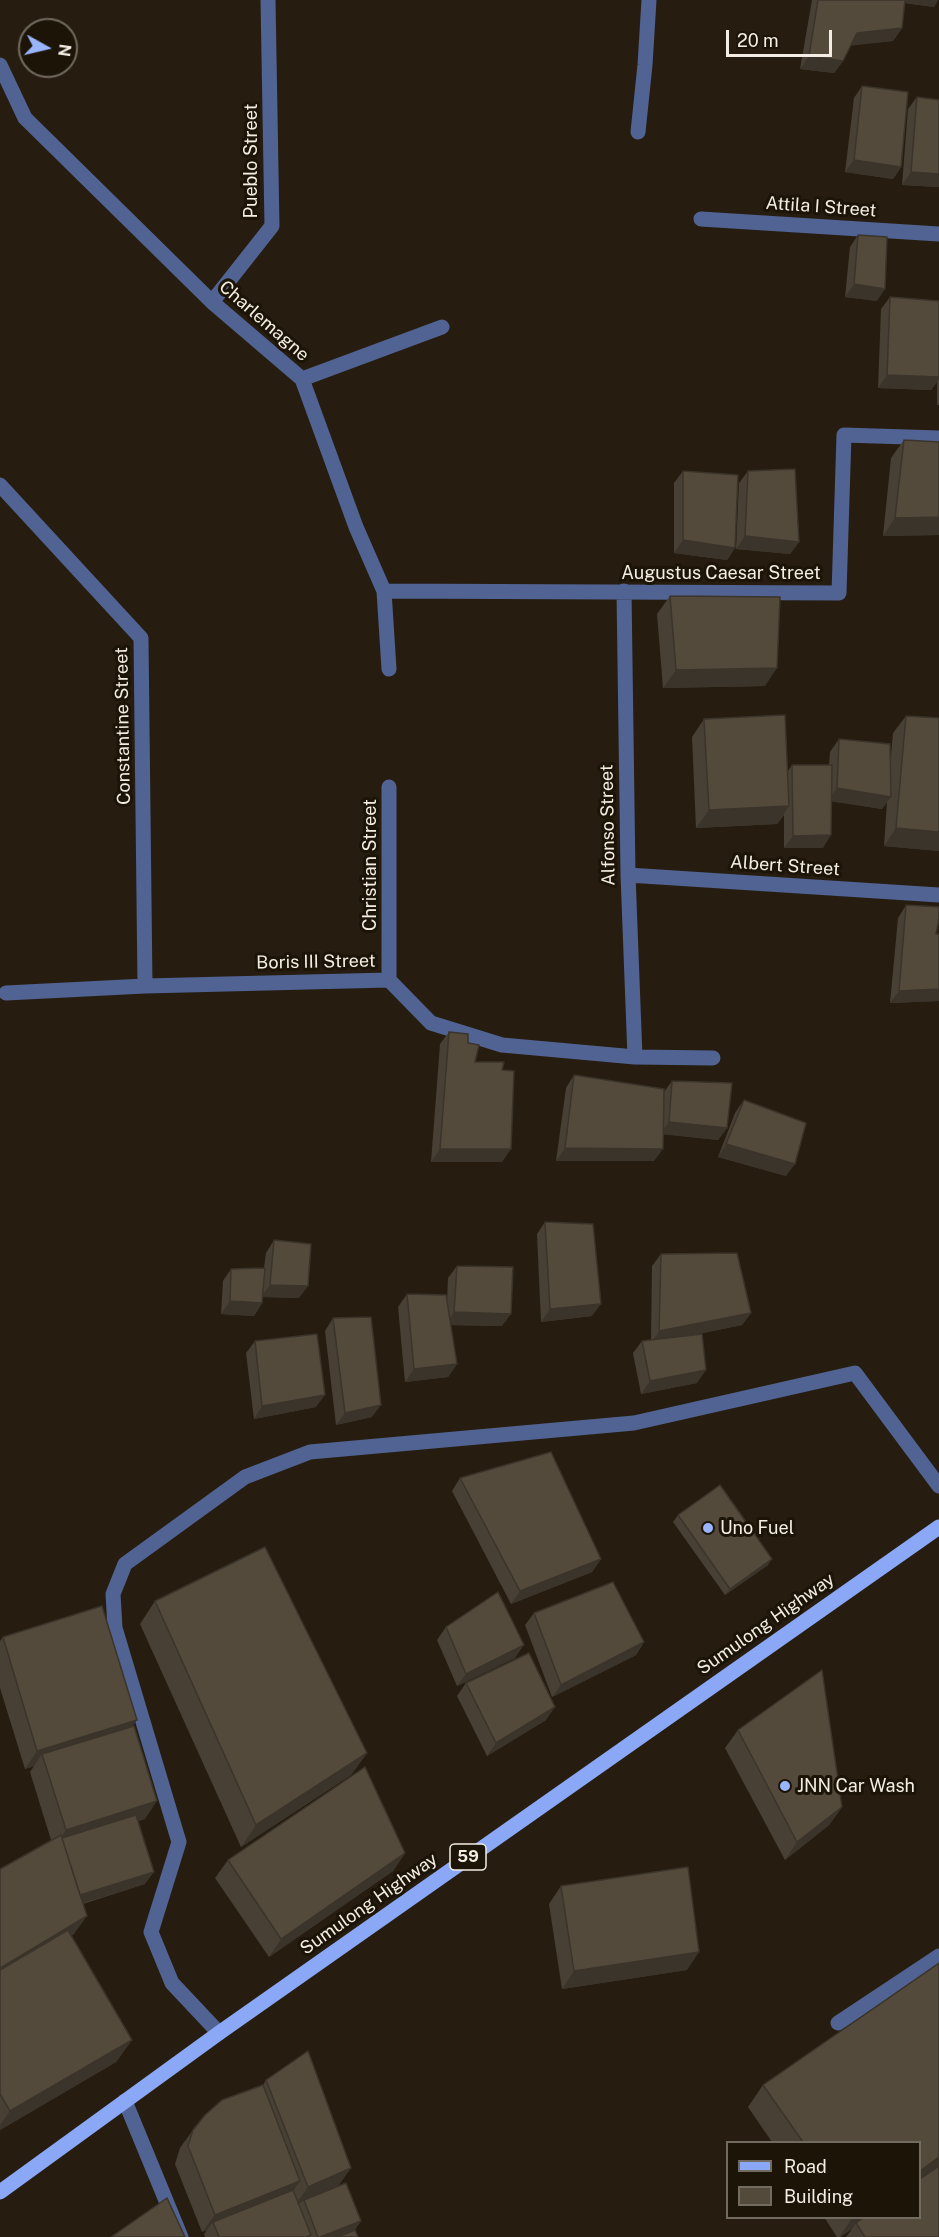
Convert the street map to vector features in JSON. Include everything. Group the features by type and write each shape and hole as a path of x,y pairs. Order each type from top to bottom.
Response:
{"main road":[{"name":"Sumulong Highway","path":"0,2192 219,2033 939,1527"}],"street":[{"name":"Pueblo Street","path":"212,302 272,226 268,0"},
{"path":"638,132 649,0"},
{"name":"Charlemagne","path":"0,65 25,118 212,302 302,380 356,528 384,591 389,669"},
{"name":"Attila I Street","path":"701,219 939,234"},
{"path":"302,380 442,327"},
{"name":"Augustus Caesar Street","path":"384,591 839,593 843,435 939,438"},
{"name":"Constantine Street","path":"0,485 141,638 145,986"},
{"name":"Alfonso Street","path":"624,591 628,875 635,1057"},
{"name":"Christian Street","path":"389,787 389,980"},
{"name":"Albert Street","path":"628,875 939,895"},
{"name":"Boris III Street","path":"6,993 145,986 389,980 431,1023 502,1045 635,1057 713,1058"},
{"path":"219,2033 172,1983 151,1932 179,1842 115,1628 113,1594 126,1564 245,1477 310,1452 634,1423 855,1373 939,1486"},
{"path":"838,2024 939,1956"},
{"path":"125,2102 181,2237"}],"building":[{"path":"818,0 905,0 902,28 857,33 843,61 809,56"},
{"path":"862,86 908,92 901,167 854,160"},
{"path":"917,97 939,100 939,174 911,172"},
{"path":"858,235 887,237 885,289 854,284"},
{"path":"890,297 939,301 939,377 887,375"},
{"path":"904,440 939,442 939,517 895,518"},
{"path":"795,469 799,542 745,536 748,471"},
{"path":"683,471 738,475 735,548 683,540"},
{"path":"670,596 780,597 777,668 676,670"},
{"path":"785,715 789,806 709,810 704,719"},
{"path":"906,716 939,718 939,832 896,828"},
{"path":"839,739 890,744 891,797 837,788"},
{"path":"792,765 832,765 831,835 793,836"},
{"path":"906,905 939,907 936,934 939,934 939,989 899,991"},
{"path":"449,1032 468,1034 468,1043 479,1045 475,1062 504,1062 502,1070 514,1071 511,1149 440,1149"},
{"path":"574,1075 664,1089 663,1149 565,1148"},
{"path":"672,1081 732,1083 727,1128 669,1122"},
{"path":"744,1100 806,1123 795,1164 726,1144"},
{"path":"545,1222 593,1224 601,1304 550,1309"},
{"path":"274,1240 311,1244 308,1286 270,1285"},
{"path":"737,1253 751,1313 659,1331 661,1254"},
{"path":"457,1266 513,1267 511,1314 454,1312"},
{"path":"265,1268 262,1303 230,1301 231,1269"},
{"path":"407,1294 446,1295 457,1364 414,1369"},
{"path":"371,1317 381,1405 345,1413 333,1318"},
{"path":"317,1334 325,1395 262,1406 255,1341"},
{"path":"702,1334 706,1370 650,1381 642,1341"},
{"path":"551,1452 601,1559 520,1591 460,1478"},
{"path":"720,1485 772,1559 730,1589 678,1515"},
{"path":"265,1547 367,1753 256,1825 155,1601"},
{"path":"613,1582 644,1642 561,1685 534,1613"},
{"path":"498,1592 524,1645 466,1674 446,1627"},
{"path":"102,1606 137,1720 37,1751 3,1637"},
{"path":"529,1653 555,1707 496,1743 466,1683"},
{"name":"JNN Car Wash","path":"822,1670 842,1807 797,1842 738,1730"},
{"path":"134,1726 157,1801 66,1830 42,1754"},
{"path":"365,1767 405,1853 281,1939 228,1860"},
{"path":"136,1815 154,1872 80,1895 62,1838"},
{"path":"61,1835 87,1916 0,1968 0,1869"},
{"path":"688,1867 699,1952 574,1971 561,1886"},
{"path":"68,1930 132,2040 10,2111 0,2094 0,1970"},
{"path":"939,1963 939,2157 921,2170 921,2141 802,2141 763,2085"},
{"path":"308,2051 351,2168 308,2187 266,2080"},
{"path":"263,2085 300,2181 215,2215 188,2146 193,2130 222,2100"},
{"path":"939,2166 939,2237 865,2237 856,2223 861,2219 921,2219 921,2178"},
{"path":"346,2183 361,2221 318,2237 304,2200"},
{"path":"293,2190 311,2235 306,2237 219,2237 213,2222"},
{"path":"167,2198 185,2237 111,2237"},
{"path":"355,2230 358,2237 338,2237"}],"place":[{"name":"Uno Fuel","path":"708,1528"},
{"name":"JNN Car Wash","path":"785,1786"}]}
